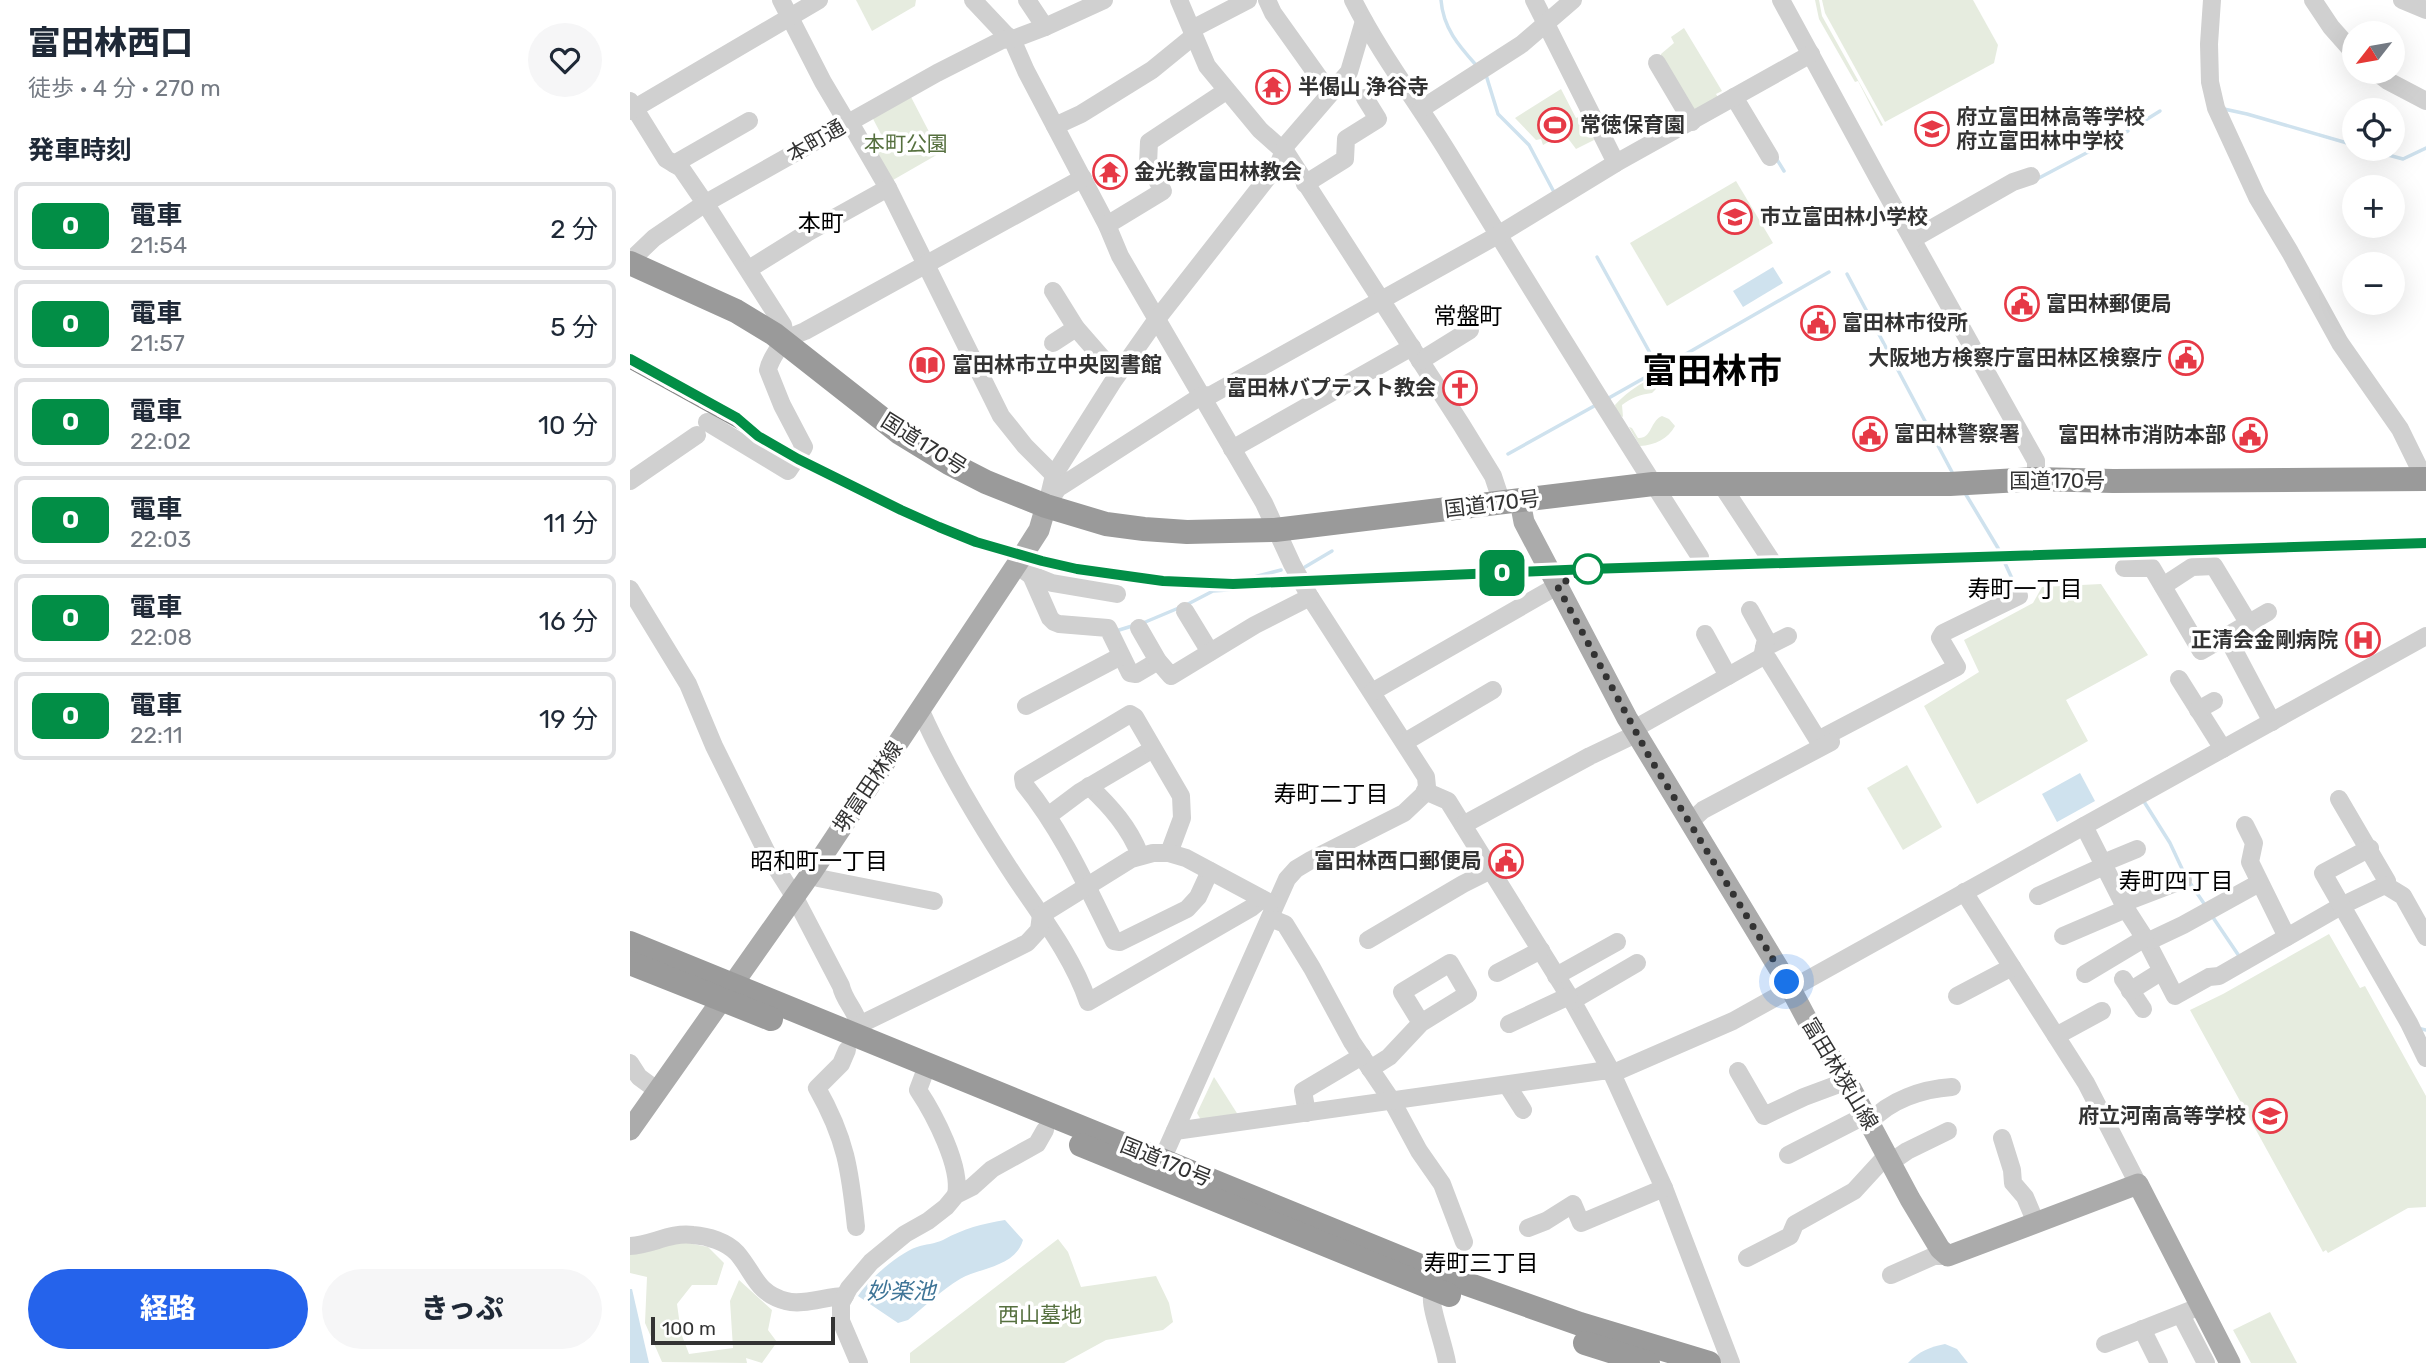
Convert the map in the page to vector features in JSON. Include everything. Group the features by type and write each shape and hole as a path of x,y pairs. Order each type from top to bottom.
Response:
{"highway":[{"name":"国道170号","path":"630,262 736,311 783,340 905,436 986,482 1046,506 1106,524 1144,529 1187,532 1275,530 1653,484 1950,484 2036,479 2426,480"},
{"name":"国道170号","path":"630,943 728,992"},
{"name":"国道170号","path":"630,963 728,992 853,1036 1045,1130 1159,1168"},
{"name":"国道170号","path":"924,1073 1573,1339 1648,1363"},
{"name":"国道170号","path":"1439,1282 1709,1363"}],"main road":[{"name":"富田林狭山線","path":"1511,502 1636,734 1847,1081 1940,1249 1948,1256"},
{"name":"堺富田林線","path":"630,1130 811,872 920,709 1023,570 1046,506"},
{"path":"1948,1256 2138,1184 2230,1363"}],"street":[{"path":"781,0 823,82 888,188 1000,416 1054,475"},
{"path":"630,481 702,428 788,471 804,447 782,405 768,370 768,365 783,340 783,325 681,168 666,159 631,107 819,0"},
{"path":"973,0 1012,39 1107,225 1120,256 1264,503 1310,597 1426,777 1425,791 1416,804 1404,813 1296,869 1287,879 1269,907 1159,1168"},
{"path":"1027,0 1045,27"},
{"path":"1180,0 1207,66 1260,130 1283,151 1511,502"},
{"path":"1055,126 1081,114 1152,70 1190,39 1196,27 1248,0"},
{"path":"1267,0 1330,93"},
{"path":"1353,0 1700,557"},
{"path":"1534,0 1616,163"},
{"path":"1421,109 1522,44 1573,0"},
{"path":"1781,0 1878,180 2036,461 2036,479"},
{"path":"2212,0 2208,44 2210,82 2220,116 2257,197 2340,343 2400,429 2426,480"},
{"path":"2313,0 2342,39"},
{"path":"2402,0 2426,10"},
{"name":"本町通","path":"630,262 654,238 704,204 948,67 1002,40 1045,27 1101,1"},
{"path":"1046,506 1054,475 1117,375 1157,319 1279,163 1283,151 1349,72 1364,21"},
{"path":"1046,506 1054,493 1066,483 1202,396 1211,395 1497,235 1616,163 1811,54"},
{"path":"1657,63 1692,122"},
{"path":"2396,84 2426,100"},
{"path":"1107,225 1163,191 1148,164 1149,142 1226,90"},
{"path":"1734,97 1770,157"},
{"path":"1305,184 1345,159 1346,139 1383,116 1365,98"},
{"path":"674,164 749,121"},
{"path":"1913,239 2012,183 2031,176"},
{"path":"783,340 798,335 1083,178"},
{"path":"749,269 888,188"},
{"path":"1053,291 1076,328 1117,375"},
{"path":"1053,343 1076,328"},
{"path":"1232,449 1416,354 1470,330"},
{"path":"1721,484 1772,560"},
{"path":"2163,586 2192,567 2214,566 2249,624"},
{"path":"2124,568 2152,568 2201,651 2268,612"},
{"path":"1023,570 1052,583 1117,594"},
{"path":"1023,570 1054,622 1109,631 1130,673 1136,674 1158,661"},
{"path":"1372,692 1557,586"},
{"path":"630,589 688,684 714,746 768,855 794,896 841,986 843,995 855,1011 853,1036 841,1063 817,1088 846,1153 856,1227"},
{"path":"1763,653 1818,740 1957,667 1940,638 1943,633 2019,596"},
{"path":"1139,628 1158,661 1171,676 1255,625 1310,597"},
{"path":"1750,610 1766,639 1763,653"},
{"path":"1185,611 1210,652"},
{"path":"1705,634 1728,676"},
{"path":"1463,825 1636,734 1641,725 1728,676 1788,636"},
{"path":"1175,1131 1618,1071 1733,1021 2426,636"},
{"path":"2227,637 2272,722"},
{"path":"1026,706 1121,656"},
{"path":"2179,679 2206,705 2223,749"},
{"path":"1405,742 1493,690"},
{"path":"920,709 959,787 1066,955 1088,1002 1251,908 1269,907"},
{"path":"1169,853 1182,818 1182,803 1178,789 1135,717 1129,714 1023,778 1024,784 1071,854 1114,941 1120,942 1187,909 1198,897 1210,872"},
{"path":"1690,822 1703,810 1830,742"},
{"path":"1048,816 1089,786 1153,749"},
{"path":"1089,786 1119,816 1140,855"},
{"path":"1425,791 1448,801 1570,998 1611,1071 1664,1188 1731,1363"},
{"path":"2339,799 2370,848 2387,881 2385,885"},
{"path":"2245,825 2254,843 2250,862 2287,937"},
{"path":"2084,826 2124,906 2146,940 2175,996 2209,977 2220,976 2341,906 2385,885"},
{"path":"2370,848 2323,873 2426,1058"},
{"path":"2038,897 2137,849"},
{"path":"853,1036 1027,943 1039,929 1041,915 1140,855 1169,853 1186,858 1269,907 1285,924 1352,1042 1392,1101 1419,1151 1442,1184 1464,1242"},
{"path":"1368,940 1491,870"},
{"path":"811,872 818,878 934,901"},
{"path":"2063,936 2183,880"},
{"path":"2085,974 2146,940 2187,932 2259,883"},
{"path":"2385,885 2403,896 2426,937"},
{"path":"1964,892 2086,1083 2138,1184"},
{"path":"1556,976 1618,943"},
{"path":"1497,973 1541,950"},
{"path":"1509,1024 1570,998 1637,963"},
{"path":"1957,996 2012,967"},
{"path":"2143,1009 2127,985 2162,971"},
{"path":"2056,1036 2102,1011"},
{"path":"1307,1113 1303,1091 1366,1062 1389,1057 1421,1023"},
{"path":"630,1063 639,1077 658,1091"},
{"path":"1738,1071 1764,1116 1847,1081"},
{"path":"924,1073 918,1090 934,1115 959,1182 956,1195"},
{"path":"1507,1085 1523,1110"},
{"path":"1788,1156 1917,1093 1952,1087"},
{"path":"859,1363 841,1321 841,1303 871,1262 905,1234 928,1221 956,1195 972,1187 992,1169 1037,1144 1045,1130"},
{"path":"1746,1258 1790,1236 1795,1224 1854,1191 1889,1158 1948,1131"},
{"path":"2003,1138 2016,1157 2013,1183 2025,1197 2036,1223"},
{"path":"1528,1228 1546,1221 1573,1204 1581,1223 1664,1188"},
{"path":"630,1247 673,1234 711,1238 737,1253 761,1288 775,1297 789,1303 845,1296"},
{"path":"1891,1275 1934,1256 1948,1256"},
{"path":"1439,1282 1432,1298 1432,1309 1439,1325 1447,1363"},
{"path":"2105,1344 2201,1306"},
{"path":"2181,1315 2206,1363"},
{"path":"2142,1329 2159,1363"}],"green space":[{"path":"856,0 916,0 915,6 872,31"},
{"path":"1815,0 1819,0 1822,16 1883,125 1881,126 1858,81 1855,82 1819,19"},
{"path":"1822,0 1973,0 1998,45 1994,63 1885,122 1825,13"},
{"path":"1684,28 1722,91 1716,94 1719,99 1693,114 1661,62 1661,54 1674,43 1671,37"},
{"name":"常徳保育園","path":"1561,89 1576,118 1586,114 1594,140 1576,149 1564,133 1543,145 1541,139 1536,140 1515,118"},
{"name":"本町公園","path":"911,97 940,153 893,180 887,178 868,145 882,136 871,115"},
{"path":"1736,181 1773,243 1667,306 1630,243"},
{"path":"1648,380 1654,381 1656,389 1622,405 1623,417 1617,414 1615,405 1630,391"},
{"path":"1662,416 1675,426 1672,431 1660,440 1640,446 1629,427 1638,438 1643,438"},
{"path":"2101,584 2148,655 2066,700 2088,741 1977,804 1924,706 1979,672 1964,640 2033,603 2042,587"},
{"path":"1907,765 1942,827 1903,850 1867,788"},
{"path":"2329,934 2360,988 2365,986 2426,1096 2426,1207 2408,1208 2328,1253 2326,1250 2323,1252 2190,1010"},
{"path":"1214,1077 1240,1118 1201,1120 1197,1113"},
{"name":"西山墓地","path":"1058,1239 1068,1252 1081,1287 1156,1276 1169,1303 1173,1322 1163,1330 1106,1340 1064,1363 910,1363 910,1353"},
{"path":"678,1241 708,1247 724,1263 717,1285 692,1285 677,1304 681,1333 689,1354 733,1348 730,1301 739,1280 772,1310 768,1330 777,1342 762,1363 746,1358 747,1363 662,1362 645,1323 647,1277 630,1273 630,1252"},
{"path":"2270,1312 2297,1363 2251,1363 2233,1330"}],"water":[{"path":"1773,267 1783,283 1743,307 1733,291"},
{"path":"2080,773 2095,801 2057,822 2042,794"},
{"name":"妙楽池","path":"1005,1220 1023,1240 1013,1256 960,1279 908,1320 898,1323 858,1296 884,1268 910,1250 973,1227"},
{"path":"632,1289 649,1363 630,1363"},
{"path":"1945,1344 1957,1349 1968,1363 1908,1363 1925,1350"}],"waterway":[{"path":"1441,0 1448,28 1476,65"},
{"path":"1486,75 1498,114 1529,145 1555,194"},
{"path":"2224,109 2342,142"},
{"path":"2144,121 2160,111"},
{"path":"2037,179 2128,131"},
{"path":"2405,158 2426,148"},
{"path":"1776,158 1784,171"},
{"path":"1597,257 1655,362"},
{"path":"1658,370 1829,272"},
{"path":"1847,274 1952,472"},
{"path":"1607,399 1653,373"},
{"path":"1508,454 1596,405"},
{"path":"1965,493 1998,548 2015,585"},
{"path":"1305,567 1332,551"},
{"path":"1250,578 1281,570"},
{"path":"1188,604 1213,591 1242,589"},
{"path":"1143,623 1181,607"},
{"path":"1116,631 1132,626"},
{"path":"2143,800 2170,843 2184,873"},
{"path":"2190,883 2205,905"},
{"path":"2212,916 2239,956"},
{"path":"2417,1028 2426,1030"}],"railway":[{"path":"630,366 798,459 976,542 1077,569 1163,581 1233,584 1589,569 2426,543"}],"train":[{"name":"O","path":"630,359 737,418 758,436 798,459 939,527 976,542 1042,561 1077,569 1163,581 1233,584 1776,562 2426,543"}],"place":[{"name":"半偈山 浄谷寺","path":"1273,87"},
{"name":"常徳保育園","path":"1555,125"},
{"name":"府立富田林高等学校 府立富田林中学校","path":"1932,129"},
{"name":"金光教富田林教会","path":"1110,172"},
{"name":"市立富田林小学校","path":"1735,217"},
{"name":"富田林郵便局","path":"2022,304"},
{"name":"富田林市役所","path":"1818,323"},
{"name":"大阪地方検察庁富田林区検察庁","path":"2186,358"},
{"name":"富田林市立中央図書館","path":"927,365"},
{"name":"富田林バプテスト教会","path":"1460,388"},
{"name":"富田林警察署","path":"1870,434"},
{"name":"富田林市消防本部","path":"2250,435"},
{"name":"正清会金剛病院","path":"2363,640"},
{"name":"富田林西口郵便局","path":"1506,861"},
{"name":"府立河南高等学校","path":"2270,1116"}],"district":[{"name":"本町","path":"821,223"},
{"name":"常盤町","path":"1468,316"},
{"name":"富田林市","path":"1712,371"},
{"name":"寿町一丁目","path":"2025,589"},
{"name":"寿町二丁目","path":"1331,794"},
{"name":"昭和町一丁目","path":"819,861"},
{"name":"寿町四丁目","path":"2176,881"},
{"name":"寿町三丁目","path":"1481,1263"}],"route":[{"path":"1588,569 1557,586 1650,758 1787,982"}]}
